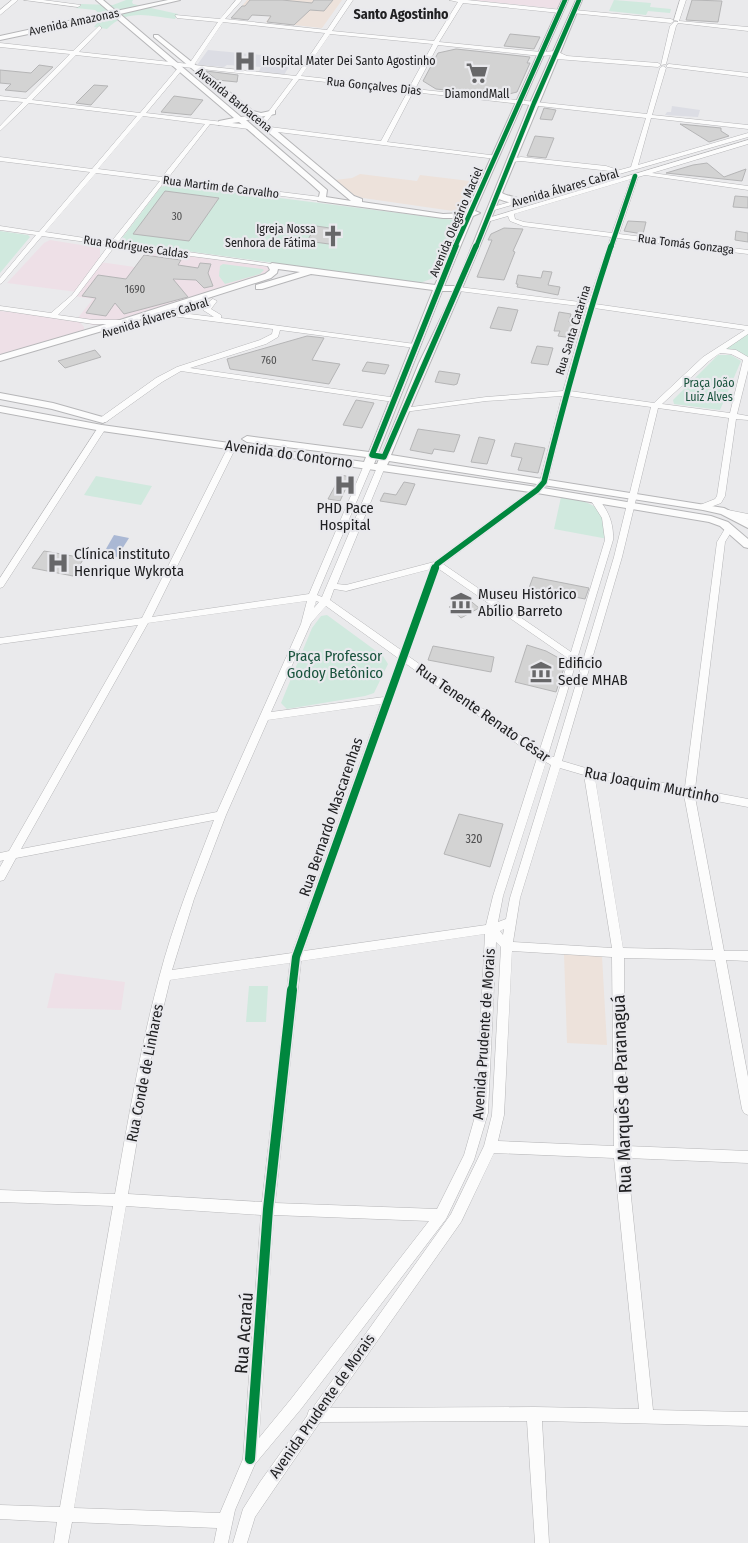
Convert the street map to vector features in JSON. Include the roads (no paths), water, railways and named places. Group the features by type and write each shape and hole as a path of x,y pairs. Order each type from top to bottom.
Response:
{"main road":[{"name":"Avenida Amazonas","path":"0,33 91,13 125,11 151,0"},
{"path":"125,11 177,0"},
{"name":"Avenida Olegário Maciel","path":"370,460 469,215 565,0"},
{"name":"Avenida Olegário Maciel","path":"383,462 424,363 459,289 534,103 579,0"},
{"path":"91,13 101,1"},
{"name":"Avenida Barbacena","path":"101,1 311,179 324,192 321,199"},
{"name":"Avenida Amazonas","path":"0,39 113,11"},
{"name":"Avenida Barbacena","path":"152,33 250,112 354,200"},
{"path":"178,67 192,66"},
{"path":"222,124 241,120 247,117 250,112 261,115 272,112"},
{"path":"268,142 282,139"},
{"path":"283,155 297,152"},
{"path":"311,179 325,176"},
{"path":"497,194 508,200 521,201"},
{"name":"Rua Martim de Carvalho","path":"321,199 443,216 469,215"},
{"name":"Rua Martim de Carvalho","path":"354,200 432,211 443,216"},
{"name":"Avenida Álvares Cabral","path":"469,215 491,209"},
{"path":"272,266 459,289"},
{"name":"Avenida Álvares Cabral","path":"0,358 156,312 268,276 274,271 272,266"},
{"name":"Avenida Álvares Cabral","path":"0,366 213,300 311,272"},
{"path":"26,358 34,352 71,341 84,334"},
{"path":"415,346 421,349 424,363"},
{"path":"0,396 52,406 102,424"},
{"name":"Avenida do Contorno","path":"0,401 102,424 232,445 370,460"},
{"name":"Avenida do Contorno","path":"0,409 370,460 594,499 633,500 703,506 728,513 748,525"},
{"path":"0,414 75,426 102,424"},
{"name":"Avenida do Contorno","path":"383,462 544,482 633,500 711,519 729,528 748,545"}],"street":[{"path":"0,13 15,0"},
{"path":"27,0 78,6"},
{"path":"192,66 221,21 239,0"},
{"path":"263,123 297,78 350,0"},
{"path":"452,0 560,11"},
{"path":"383,143 436,43 462,0"},
{"path":"634,168 675,21 683,0"},
{"path":"574,12 748,29"},
{"path":"177,16 748,75"},
{"path":"0,129 99,28"},
{"path":"0,45 178,67"},
{"name":"Rua Gonçalves Dias","path":"192,66 748,127"},
{"path":"0,282 142,114 178,67"},
{"path":"0,98 249,127"},
{"path":"52,316 74,296 112,244 209,122"},
{"path":"270,129 496,157"},
{"path":"282,139 288,134 297,132"},
{"name":"Avenida Álvares Cabral","path":"491,209 748,135"},
{"name":"Avenida Álvares Cabral","path":"487,220 748,142"},
{"path":"638,157 654,162"},
{"name":"Rua Martim de Carvalho","path":"0,159 321,199"},
{"path":"512,160 527,159 613,170 607,176"},
{"path":"670,165 666,170 667,172 677,177"},
{"path":"643,173 748,188"},
{"name":"Rua Santa Catarina","path":"537,490 544,482 566,393 591,306 635,176"},
{"path":"609,183 623,184 629,190"},
{"name":"Rua Tomás Gonzaga","path":"511,214 512,220 523,224 748,252"},
{"name":"Rua Rodrigues Caldas","path":"0,228 272,266"},
{"path":"459,289 748,329"},
{"path":"213,300 207,310 223,320"},
{"path":"0,308 92,322 123,322"},
{"path":"156,312 415,346"},
{"path":"77,320 84,327 84,334"},
{"path":"0,585 102,424 159,380 180,370 263,342 275,335 277,328"},
{"path":"654,406 706,359 748,329"},
{"path":"703,506 718,501 721,496 733,416 747,359 733,352 719,350"},
{"path":"180,370 394,400"},
{"path":"404,410 486,399 566,393 748,418"},
{"name":"Avenida Prudente de Morais","path":"240,1543 248,1514 314,1415 456,1218 490,1147 498,1115 509,923 556,763 588,665 633,500 654,406"},
{"path":"0,877 146,621 232,445"},
{"name":"Rua Conde de Linhares","path":"61,1543 144,1063 165,976 189,899 221,815 306,624 312,596 370,460"},
{"name":"Rua Conde de Linhares","path":"306,624 325,601 383,462"},
{"path":"331,586 346,588 437,564 537,490"},
{"name":"Avenida Prudente de Morais","path":"221,1543 228,1509 250,1459 296,1404 441,1215 470,1156 482,1113 491,928 498,896 574,658 609,540 608,520 604,509 594,499"},
{"path":"728,513 748,517"},
{"path":"729,528 721,542 689,793 748,1109"},
{"path":"437,564 574,658"},
{"name":"Rua Bernardo Mascarenhas","path":"268,1209 296,957 402,657 437,564"},
{"path":"0,641 312,596"},
{"name":"Rua Tenente Renato César","path":"312,596 325,601 542,756 556,763"},
{"path":"264,717 388,700"},
{"name":"Rua Joaquim Murtinho","path":"556,763 588,773 748,803"},
{"name":"Rua Marquês de Paranaguá","path":"588,773 618,953 620,1152 647,1416"},
{"path":"0,857 221,815"},
{"path":"165,976 491,928 509,923"},
{"path":"491,928 507,946 618,953 748,956"},
{"path":"490,1147 748,1158"},
{"path":"0,1196 441,1215"},
{"name":"Rua Acaraú","path":"250,1459 268,1209"},
{"path":"314,1415 534,1414 748,1419"},
{"path":"534,1414 542,1543"},
{"path":"0,1512 225,1521"}],"water":[{"path":"114,535 129,538 117,557 103,554"}],"place":[{"name":"Hospital Mater Dei Santo Agostinho","path":"245,61"},
{"name":"DiamondMall","path":"477,73"},
{"name":"Igreja Nossa Senhora de Fátima","path":"333,236"},
{"name":"PHD Pace Hospital","path":"345,485"},
{"name":"Clínica instituto Henrique Wykrota","path":"58,563"},
{"name":"Museu Histórico Abílio Barreto","path":"461,603"},
{"name":"Edificio Sede MHAB","path":"541,672"}],"district":[{"name":"Santo Agostinho","path":"401,14"}],"park label":[{"name":"Praça João Luiz Alves","path":"709,390"},
{"name":"Praça Professor Godoy Betônico","path":"335,664"}]}
